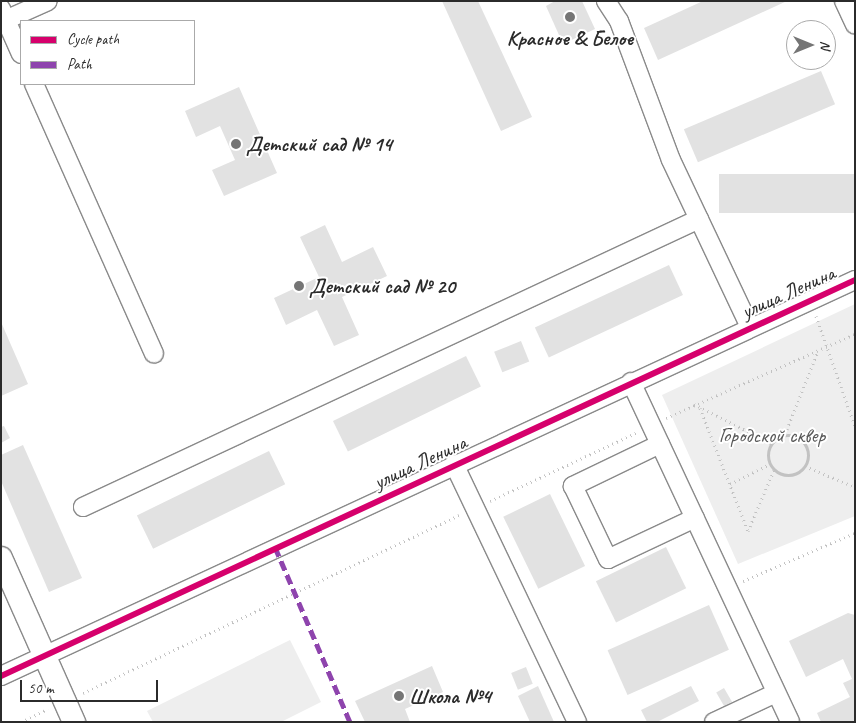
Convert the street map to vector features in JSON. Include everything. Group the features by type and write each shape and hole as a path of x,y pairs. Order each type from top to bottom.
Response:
{"main road":[{"path":"1,558 74,722"}],"street":[{"path":"20,52 3,17 48,1"},
{"path":"606,1 619,21 671,160 750,327"},
{"path":"844,1 855,25"},
{"path":"34,85 154,354"},
{"path":"83,507 698,219"},
{"name":"улица Ленина","path":"1,676 454,464 855,280"},
{"path":"631,382 790,722"},
{"path":"660,444 573,486 608,559 695,518"},
{"path":"454,464 576,722"},
{"path":"714,722 776,692"}],"path":[{"path":"811,299 855,426"},
{"path":"21,722 694,404 855,334"},
{"path":"785,434 796,436 805,444 808,455 805,466 796,473 784,475 774,470 770,464 768,448 771,443 785,434 819,350"},
{"path":"694,404 771,443"},
{"path":"700,408 748,530 774,470"},
{"path":"730,484 770,464"},
{"path":"805,466 855,487"},
{"path":"727,588 855,533"}],"green space":[{"name":"Городской сквер","path":"855,304 855,516 738,564 662,395"},
{"path":"290,640 321,702 281,722 153,722 147,711"}],"building":[{"path":"442,1 478,1 532,117 501,131"},
{"name":"Красное & Белое","path":"555,1 582,1 595,29 563,44 546,6"},
{"path":"703,1 787,1 658,60 644,28"},
{"path":"821,71 835,104 698,162 684,129"},
{"path":"239,87 277,173 224,196 212,170 235,160 220,126 196,137 185,111"},
{"path":"719,174 855,174 855,213 719,213"},
{"path":"325,225 342,262 373,247 387,276 342,297 359,335 334,346 317,310 286,325 274,298 319,277 300,237"},
{"path":"669,265 683,295 549,357 535,328"},
{"path":"1,322 28,384 1,396"},
{"path":"521,341 529,361 502,372 494,352"},
{"path":"466,356 481,387 348,451 333,421"},
{"path":"4,426 10,438 1,443 1,427"},
{"path":"23,445 82,578 49,592 1,481 1,455"},
{"path":"269,451 285,484 153,549 137,515"},
{"path":"550,494 585,566 538,589 503,517"},
{"path":"666,547 686,588 616,623 596,581"},
{"path":"709,605 729,650 628,695 608,650"},
{"path":"848,613 855,615 855,722 821,722 817,713 850,697 843,683 852,679 843,659 806,677 789,641"},
{"name":"Школа №4","path":"432,666 443,692 405,709 410,722 365,722 355,701"},
{"path":"526,667 533,684 518,690 511,673"},
{"path":"538,686 554,722 530,722 518,696"},
{"path":"691,686 699,701 657,722 647,722 641,710"},
{"path":"724,688 732,702 724,706 716,692"}],"marked path":[{"path":"275,547 350,722"}],"cycle path":[{"path":"1,676 855,280"}],"place":[{"name":"Красное & Белое","path":"570,17"},
{"name":"Детский сад № 14","path":"236,144"},
{"name":"Детский сад № 20","path":"299,286"},
{"name":"Школа №4","path":"399,696"}]}
